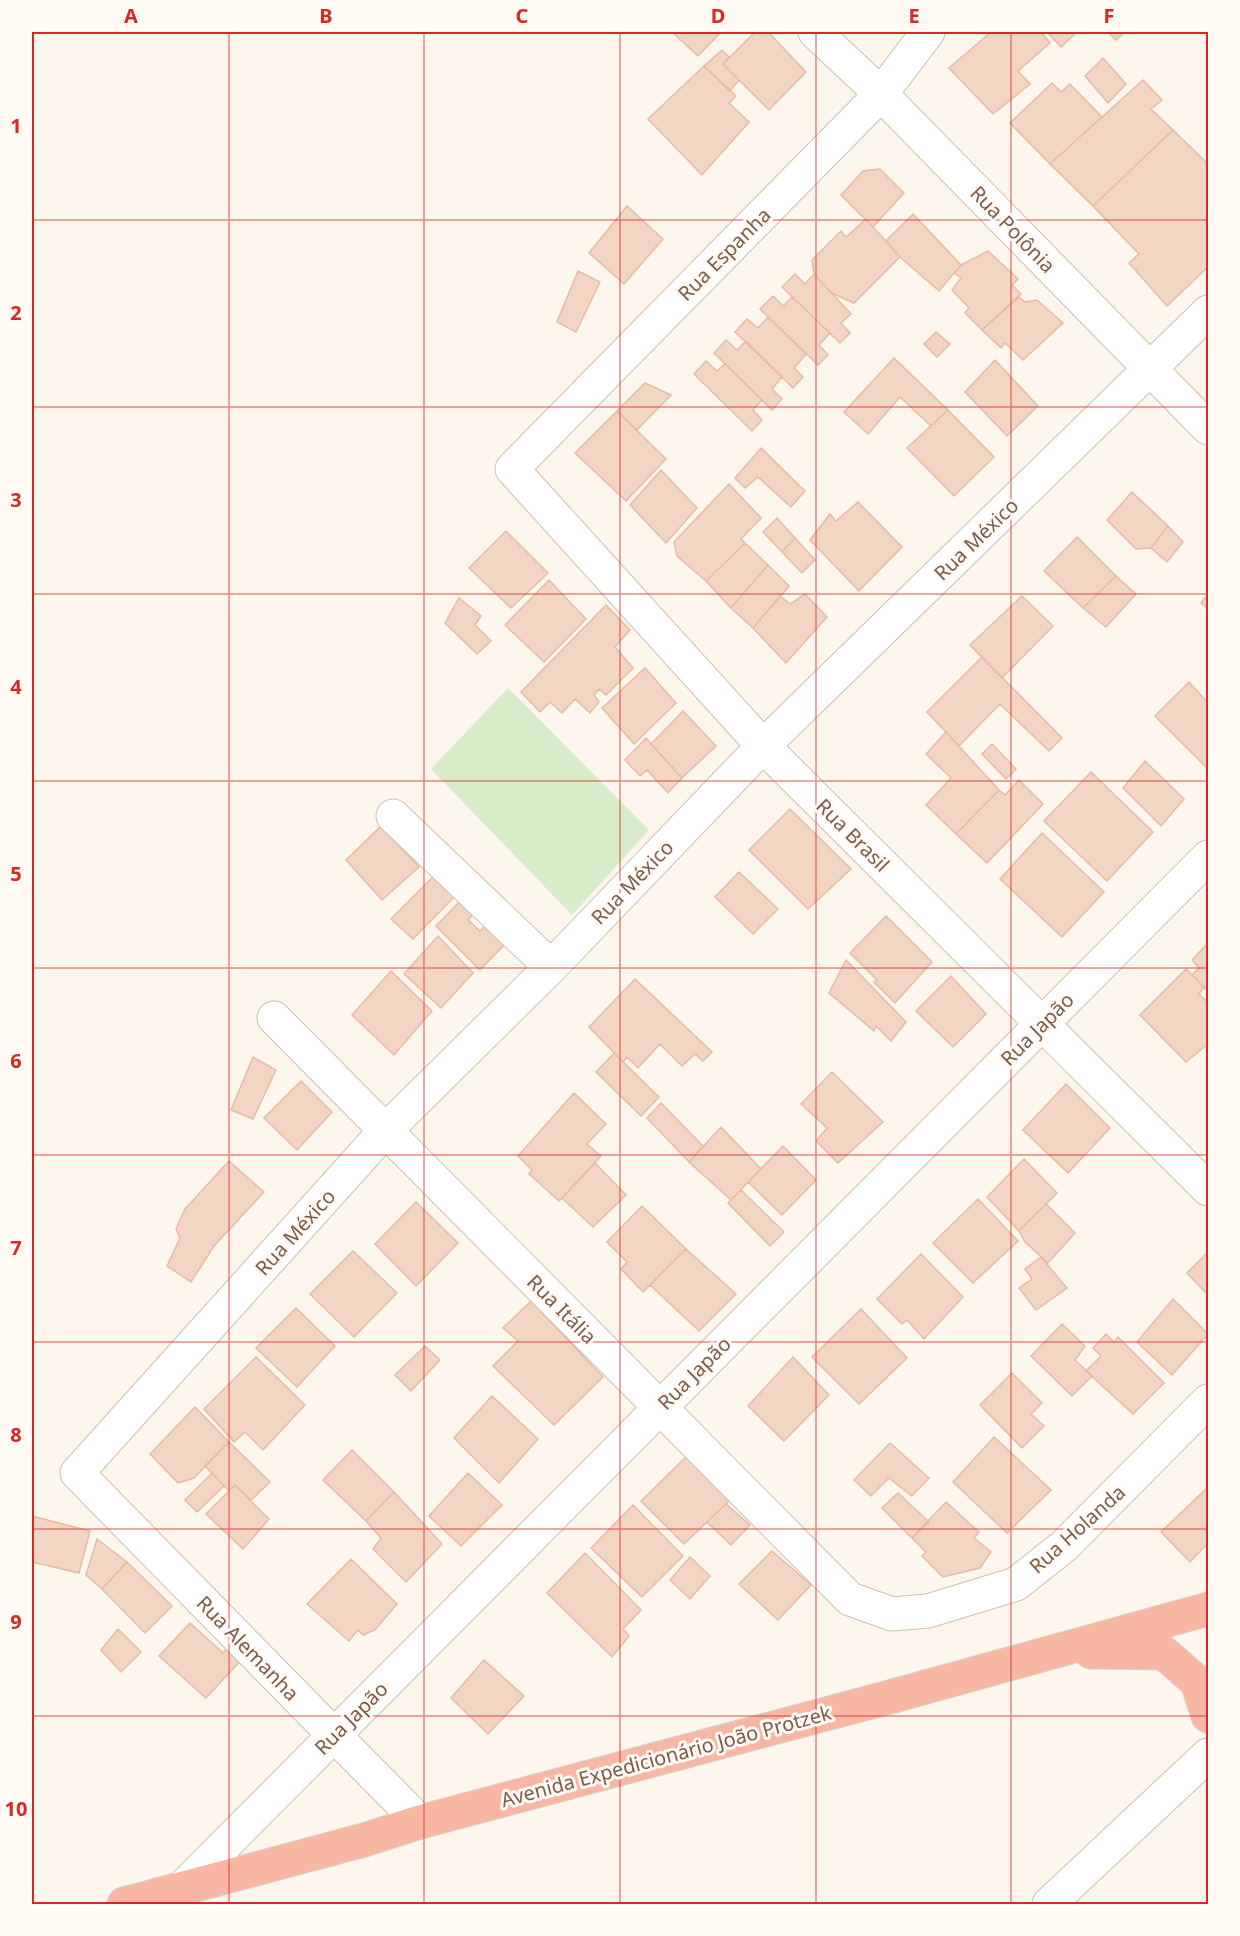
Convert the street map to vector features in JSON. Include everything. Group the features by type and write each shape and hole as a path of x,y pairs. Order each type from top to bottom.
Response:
{"highway":[{"name":"Avenida Expedicionário João Protzek","path":"124,1905 364,1840 420,1822 1209,1609"},
{"path":"1056,1651 1164,1653 1197,1682 1209,1716"}],"street":[{"name":"Rua Polônia","path":"815,32 881,94 1209,428"},
{"name":"Rua Espanha","path":"512,469 881,94 928,32"},
{"name":"Rua México","path":"77,1473 385,1131 551,968 763,746 1209,312"},
{"name":"Rua Brasil","path":"512,469 763,746 1209,1189"},
{"path":"393,816 551,968"},
{"name":"Rua Japão","path":"180,1890 1209,856"},
{"name":"Rua Itália","path":"274,1018 850,1599"},
{"name":"Rua Holanda","path":"850,1599 892,1614 928,1611 1016,1584 1065,1546 1209,1401"},
{"name":"Rua Alemanha","path":"77,1473 420,1822"},
{"path":"1049,1905 1209,1755"}],"green space":[{"path":"508,688 649,830 572,915 431,769"}],"building":[{"path":"672,32 721,32 698,56"},
{"path":"755,32 768,32 806,72 769,110 723,64"},
{"path":"991,32 1041,32 1050,43 1018,71 1030,84 993,114 949,68"},
{"path":"1047,32 1077,32 1061,47"},
{"path":"1108,32 1125,32 1116,40"},
{"path":"722,50 729,57 723,64 739,80 730,91 704,66"},
{"path":"1103,58 1126,84 1108,103 1085,76"},
{"path":"704,66 736,96 729,103 749,122 702,175 648,119"},
{"path":"1143,80 1162,100 1151,109 1173,130 1093,206 1050,164"},
{"path":"1052,83 1061,92 1070,84 1102,117 1050,164 1010,123"},
{"path":"1173,130 1208,164 1208,267 1167,306 1129,263 1139,254 1093,206"},
{"path":"880,169 904,193 873,227 841,195 863,171"},
{"path":"627,206 663,239 624,284 589,253"},
{"path":"913,214 961,265 939,291 900,257 886,241"},
{"path":"866,219 900,257 854,303 831,293 814,274 812,260 841,231 846,237"},
{"path":"988,251 1018,279 1012,285 1021,294 982,330 965,313 969,308 952,290 961,278 954,273 961,265"},
{"path":"578,271 600,282 576,332 557,322"},
{"path":"795,274 805,284 814,274 851,314 841,323 850,333 840,343 782,287"},
{"path":"773,296 783,306 792,297 830,333 819,345 828,355 818,365 760,309"},
{"path":"1019,297 1025,302 1037,300 1063,323 1023,360 1005,343 1001,348 982,330"},
{"path":"768,317 806,354 794,368 803,377 793,388 735,332 747,319 758,328"},
{"path":"936,332 950,344 937,357 924,344"},
{"path":"726,340 737,350 746,341 782,377 772,389 782,399 772,410 714,353"},
{"path":"894,358 948,410 931,426 900,397 868,434 844,412"},
{"path":"995,360 1038,406 1007,436 965,392"},
{"path":"706,361 717,371 725,364 762,400 753,410 762,420 752,431 694,374"},
{"path":"645,383 671,395 637,430 617,411"},
{"path":"948,410 994,457 954,496 907,448"},
{"path":"617,411 666,459 626,501 575,453"},
{"path":"761,448 805,491 791,507 758,477 745,488 735,478"},
{"path":"661,470 697,508 666,543 630,505"},
{"path":"729,484 761,518 741,539 745,543 706,581 677,556 674,542"},
{"path":"1132,492 1168,526 1151,548 1136,549 1107,520"},
{"path":"858,502 902,547 859,591 810,540 830,514 836,521"},
{"path":"777,518 795,538 782,552 763,532"},
{"path":"1168,526 1183,542 1167,562 1151,548"},
{"path":"506,531 548,573 511,608 469,568"},
{"path":"1077,537 1116,576 1083,608 1044,571"},
{"path":"795,538 815,560 802,573 782,552"},
{"path":"745,543 768,565 731,608 706,581"},
{"path":"768,565 789,586 753,628 731,608"},
{"path":"1116,576 1136,594 1106,627 1083,608"},
{"path":"549,580 586,619 544,662 505,625"},
{"path":"805,594 827,617 786,663 753,628 780,596 790,604"},
{"path":"1208,594 1208,609 1201,603"},
{"path":"1022,596 1053,626 1002,678 970,645"},
{"path":"459,598 481,616 475,625 491,641 477,654 445,623"},
{"path":"606,605 630,630 615,647 633,668 606,695 599,689 594,695 599,702 590,713 575,699 562,713 550,702 540,712 521,692"},
{"path":"982,657 1062,738 1049,751 1000,704 959,746 927,712"},
{"path":"645,668 676,703 634,744 602,708"},
{"path":"1189,682 1208,703 1208,769 1155,716"},
{"path":"683,711 716,746 682,778 651,744"},
{"path":"946,732 999,790 956,834 926,805 951,778 926,754"},
{"path":"646,738 682,778 668,793 647,770 640,776 625,760"},
{"path":"992,744 1016,769 1006,779 982,754"},
{"path":"1145,761 1184,799 1161,826 1123,788"},
{"path":"1091,772 1153,832 1107,881 1044,821"},
{"path":"1019,780 1043,804 987,863 956,834 999,790 1005,795"},
{"path":"790,809 851,869 808,909 749,850"},
{"path":"381,826 419,867 382,900 346,860"},
{"path":"1042,833 1104,892 1062,937 1000,879"},
{"path":"739,872 778,909 753,934 715,897"},
{"path":"435,875 456,895 413,939 391,919"},
{"path":"461,900 474,913 468,920 480,931 485,926 504,945 480,970 436,926"},
{"path":"886,916 932,962 895,1003 874,982 877,980 850,953"},
{"path":"438,936 473,973 441,1008 404,974"},
{"path":"1208,943 1208,991 1192,975 1199,968 1192,960"},
{"path":"846,960 906,1022 891,1041 876,1026 874,1031 829,993"},
{"path":"1186,969 1204,987 1199,994 1208,1003 1208,1044 1186,1062 1140,1015"},
{"path":"391,971 432,1011 394,1055 352,1015"},
{"path":"951,976 986,1014 953,1047 916,1011"},
{"path":"635,979 712,1052 703,1061 695,1054 682,1066 660,1044 638,1068 627,1057 623,1062 589,1027"},
{"path":"614,1053 659,1097 641,1116 596,1072"},
{"path":"253,1057 276,1070 253,1119 231,1110"},
{"path":"832,1072 883,1122 838,1163 816,1141 827,1128 801,1104"},
{"path":"301,1081 332,1112 297,1150 264,1118"},
{"path":"1066,1084 1110,1128 1068,1173 1023,1130"},
{"path":"574,1093 606,1124 587,1144 601,1156 559,1201 529,1174 532,1170 518,1156"},
{"path":"661,1103 703,1146 689,1162 647,1118"},
{"path":"721,1127 761,1169 731,1200 689,1162"},
{"path":"783,1146 816,1180 782,1215 748,1182"},
{"path":"1024,1159 1057,1193 1019,1231 987,1197"},
{"path":"229,1161 264,1192 214,1246 191,1282 167,1266 180,1238 176,1229 185,1209"},
{"path":"595,1163 626,1195 593,1227 562,1198"},
{"path":"741,1190 784,1232 770,1246 728,1203"},
{"path":"978,1199 1018,1241 973,1283 933,1243"},
{"path":"416,1202 458,1243 416,1286 375,1244"},
{"path":"1046,1204 1075,1233 1048,1263 1025,1242 1019,1231"},
{"path":"642,1206 686,1249 643,1292 621,1269 627,1262 607,1242"},
{"path":"686,1249 736,1294 699,1331 650,1285"},
{"path":"353,1251 397,1293 354,1337 310,1294"},
{"path":"1208,1252 1208,1295 1187,1273"},
{"path":"921,1254 963,1297 924,1339 907,1320 902,1324 877,1299"},
{"path":"1041,1257 1067,1288 1036,1310 1019,1288 1032,1279 1025,1269"},
{"path":"1173,1299 1208,1334 1172,1375 1137,1342"},
{"path":"531,1301 603,1377 554,1425 493,1366 518,1341 503,1328"},
{"path":"296,1308 335,1346 297,1387 256,1348"},
{"path":"861,1309 907,1358 859,1404 812,1357"},
{"path":"1062,1324 1085,1346 1075,1360 1092,1376 1072,1396 1031,1356"},
{"path":"1106,1334 1114,1342 1118,1337 1164,1383 1133,1414 1086,1371 1101,1356 1093,1348"},
{"path":"425,1346 440,1360 411,1391 395,1375"},
{"path":"256,1357 305,1405 263,1450 245,1432 234,1442 204,1409"},
{"path":"793,1357 829,1395 784,1441 748,1406"},
{"path":"1012,1373 1042,1403 1031,1414 1044,1426 1022,1448 980,1405"},
{"path":"492,1396 538,1439 499,1483 454,1438"},
{"path":"195,1407 229,1442 194,1478 178,1483 150,1454"},
{"path":"994,1437 1051,1490 1007,1533 953,1482"},
{"path":"229,1442 270,1482 251,1500 235,1485 229,1491 205,1466"},
{"path":"890,1443 929,1478 912,1496 889,1478 871,1496 854,1480"},
{"path":"352,1450 394,1492 366,1521 323,1480"},
{"path":"686,1457 730,1500 684,1544 641,1501"},
{"path":"212,1473 224,1486 197,1512 185,1500"},
{"path":"468,1473 502,1505 461,1546 429,1516"},
{"path":"235,1485 269,1519 243,1549 206,1514"},
{"path":"1206,1489 1208,1492 1208,1543 1190,1562 1161,1532"},
{"path":"394,1492 442,1544 406,1582 373,1549 381,1538 366,1521"},
{"path":"898,1493 929,1522 912,1538 882,1508"},
{"path":"946,1502 979,1532 974,1538 991,1552 980,1568 943,1577 922,1556 926,1552 912,1538"},
{"path":"726,1504 750,1525 731,1545 707,1522"},
{"path":"633,1505 683,1556 642,1597 591,1548"},
{"path":"32,1516 90,1531 79,1573 32,1562"},
{"path":"97,1539 127,1562 102,1589 86,1575"},
{"path":"772,1551 811,1585 778,1620 739,1584"},
{"path":"585,1553 641,1610 623,1629 629,1636 612,1657 547,1593"},
{"path":"690,1557 710,1576 690,1599 670,1580"},
{"path":"351,1559 397,1604 375,1630 363,1635 358,1630 349,1641 307,1604"},
{"path":"127,1562 172,1606 145,1633 102,1589"},
{"path":"190,1623 223,1653 230,1646 242,1659 206,1698 159,1656"},
{"path":"118,1629 141,1652 121,1672 101,1650"},
{"path":"484,1660 524,1696 488,1734 451,1698"}]}
